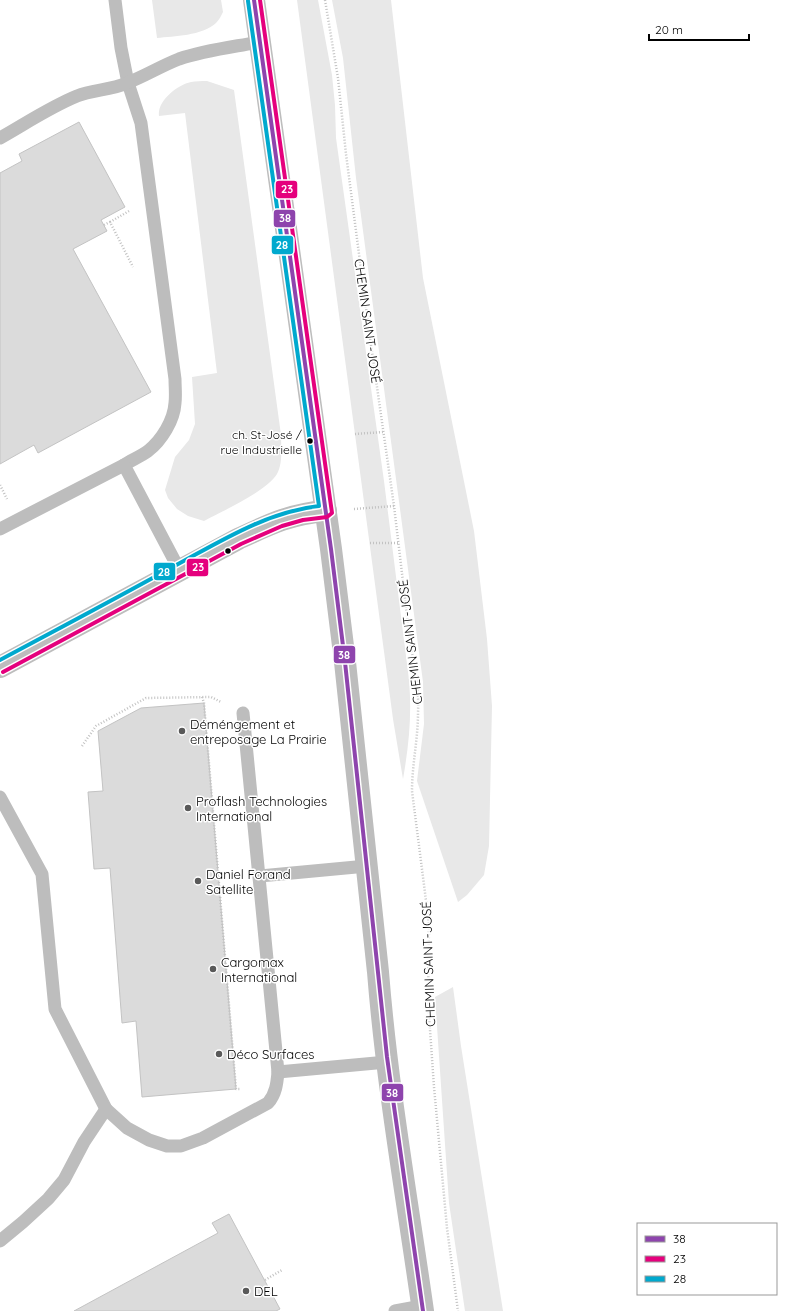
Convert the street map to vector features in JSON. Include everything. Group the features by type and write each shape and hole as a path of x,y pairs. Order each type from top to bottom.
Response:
{"street":[{"path":"254,0 326,511 345,662 387,1062 422,1308"},
{"path":"0,668 238,539 282,519 300,514 326,511"}],"lane":[{"path":"0,529 147,452 158,441 166,429 176,404 175,379 141,123 128,83 121,48 115,0"},
{"path":"0,138 77,96 128,83 156,68 180,59 202,53 259,42"},
{"path":"124,465 180,571"},
{"path":"0,797 42,874 55,1009 106,1109 127,1128 149,1140 166,1146 181,1146 203,1138 268,1103 273,1097 277,1085 278,1072 243,713"},
{"path":"260,876 367,866"},
{"path":"278,1072 387,1062"},
{"path":"0,1241 48,1199 64,1180 84,1142 106,1109"},
{"path":"395,1311 422,1308"}],"path":[{"name":"CHEMIN SAINT-JOSÉ","path":"325,0 338,78 346,154 418,690 418,714 412,774 412,791 429,924 428,1001 434,1086 447,1228 458,1311"},
{"path":"104,225 128,212"},
{"path":"110,222 133,267"},
{"path":"355,434 383,432"},
{"path":"326,511 394,506"},
{"path":"370,544 398,543"},
{"path":"202,696 204,703 236,1089"},
{"path":"82,746 96,726 146,698 211,697"},
{"path":"265,1280 282,1270"}],"shaded area":[{"path":"152,0 221,0 223,12 216,23 203,31 188,35 157,38"},
{"path":"297,0 318,0 332,75 336,138 384,481 409,680 409,730 403,779 393,719"},
{"path":"332,0 391,0 423,278 474,531 487,639 492,706 489,846 484,875 467,895 458,902 417,781 424,724 423,682 356,178 343,58"},
{"path":"207,81 234,90 281,435 281,460 277,474 263,488 204,521 188,516 177,509 168,498 165,490 175,457 189,440 195,424 192,377 217,373 185,113 159,116 159,110 169,94 180,86 191,82"},
{"path":"453,987 503,1311 465,1311 449,1203 435,997"}],"building":[{"path":"79,122 125,207 101,220 107,231 73,249 151,392 38,453 34,445 0,464 0,173 22,161 19,154"},
{"path":"204,703 236,1089 142,1097 136,1021 122,1023 110,868 94,869 88,792 103,791 98,731 141,708"},
{"path":"229,1214 280,1309 276,1311 74,1311 218,1233 212,1223"}],"transit line":[{"name":"38","path":"254,0 331,549 345,662 387,1057 423,1311"},
{"name":"23","path":"3,672 241,544 282,526 303,520 327,517 332,513 260,0"},
{"name":"28","path":"0,660 241,530 279,515 299,509 319,506 248,1"}],"place":[{"name":"ch. St-José / rue Industrielle","path":"310,441"},
{"name":"Déméngement et entreposage La Prairie","path":"182,731"},
{"name":"Proflash Technologies International","path":"188,808"},
{"name":"Daniel Forand Satellite","path":"198,881"},
{"name":"Cargomax International","path":"213,969"},
{"name":"Déco Surfaces","path":"219,1054"},
{"name":"DEL","path":"246,1291"}]}
